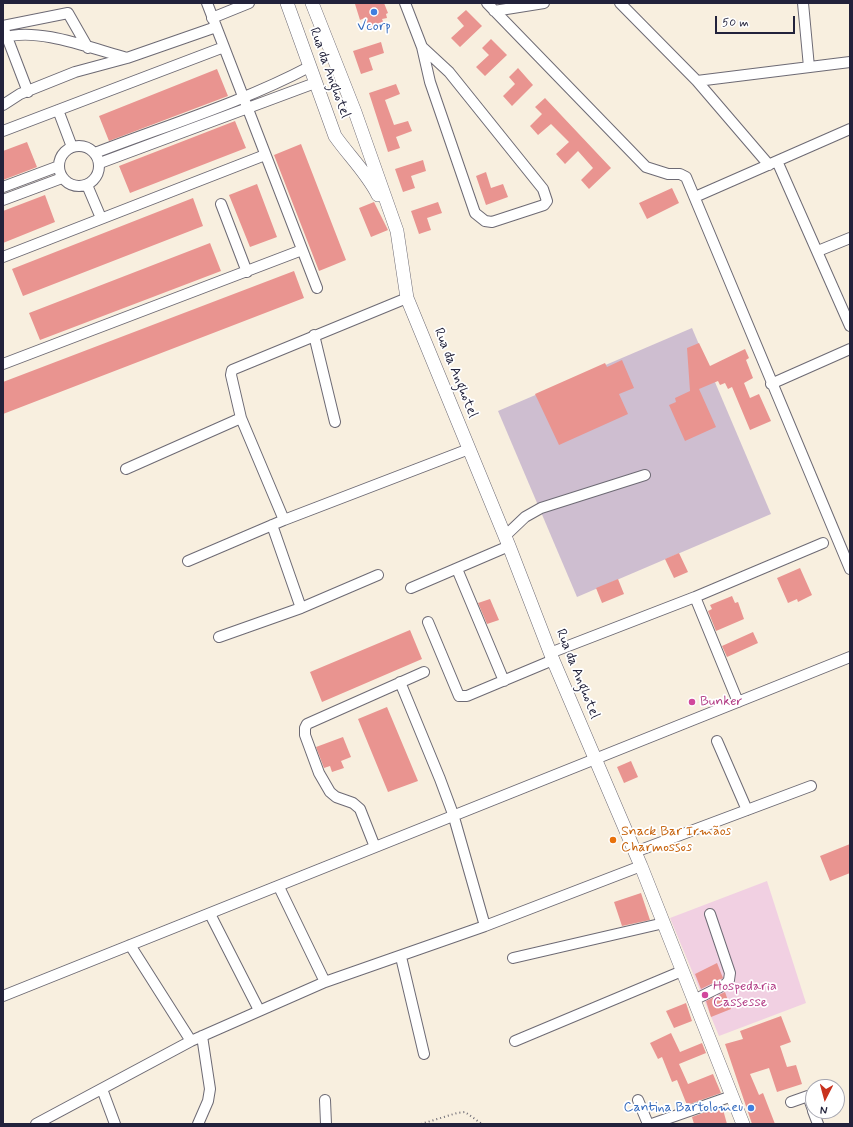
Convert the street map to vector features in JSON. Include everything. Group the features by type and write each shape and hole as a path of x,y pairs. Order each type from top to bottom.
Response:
{"main road":[{"name":"Rua da Anghotel","path":"287,3 335,136 373,185 397,231"},
{"name":"Rua da Anghotel","path":"312,3 355,112 397,231 407,298 507,541 551,656 641,866 743,1124"}],"street":[{"path":"207,3 317,288"},
{"path":"3,105 20,94 75,72 127,58 214,22 249,3"},
{"path":"405,3 422,47 430,82 475,214 485,222 492,222 544,205 547,201 543,189 449,72 422,47"},
{"path":"491,7 544,3"},
{"path":"620,3 697,81 773,163 818,251 850,326"},
{"path":"803,3 809,67"},
{"path":"491,7 646,167 668,174 680,174 686,177 771,384 838,537 850,568"},
{"path":"4,32 68,13 88,48"},
{"path":"4,32 46,36 127,58"},
{"path":"4,32 28,92"},
{"path":"3,131 224,47"},
{"path":"697,81 850,62"},
{"path":"95,153 243,97 287,79 309,67"},
{"path":"430,82 438,75 449,72"},
{"path":"100,163 315,83"},
{"path":"58,110 72,147"},
{"path":"695,197 850,129"},
{"path":"84,146 95,153 100,163 98,176 87,185 73,186 62,178 59,166 62,155 72,147 84,146"},
{"path":"3,257 265,155"},
{"path":"3,187 59,166"},
{"path":"3,200 62,178"},
{"path":"87,185 101,218"},
{"path":"221,204 247,272"},
{"path":"818,251 850,238"},
{"path":"3,364 302,250"},
{"path":"284,520 241,418 231,376 232,370 407,298"},
{"path":"314,335 335,422"},
{"path":"771,384 850,349"},
{"path":"126,469 241,418"},
{"path":"188,561 284,520 469,449"},
{"path":"411,588 457,569 507,541 525,517 541,508 645,475"},
{"path":"272,525 301,608"},
{"path":"428,622 459,696 467,696 504,681 551,656 823,543"},
{"path":"457,569 504,681"},
{"path":"219,637 301,608 378,575"},
{"path":"694,597 738,702"},
{"path":"3,996 279,887 453,814 850,657"},
{"path":"375,847 360,809 353,804 336,797 319,773 305,735 305,728 308,724 424,672"},
{"path":"400,682 453,814 485,926"},
{"path":"717,741 747,810"},
{"path":"635,852 811,786"},
{"path":"36,1124 191,1041 259,1010 325,982 485,926 641,866"},
{"path":"279,887 325,982"},
{"path":"210,914 259,1010"},
{"path":"694,1000 726,984 729,980 730,973 710,914"},
{"path":"513,958 664,923"},
{"path":"130,946 191,1041"},
{"path":"401,956 424,1054"},
{"path":"515,1041 682,971"},
{"path":"198,1124 208,1101 210,1089 202,1036"},
{"path":"102,1089 115,1124"},
{"path":"652,1124 732,1096"},
{"path":"791,1102 805,1097"},
{"path":"325,1100 326,1124"},
{"path":"638,1100 648,1124"}],"path":[{"path":"421,1124 465,1112 482,1124"}],"shaded area":[{"path":"692,328 771,514 577,597 498,411"},
{"path":"767,881 806,1003 719,1036 670,918"}],"building":[{"path":"384,3 388,13 386,14 387,18 382,19 385,26 370,30 365,18 360,20 355,4"},
{"path":"466,10 482,26 460,47 451,38 464,26 457,18"},
{"path":"491,39 507,55 485,76 476,67 489,55 482,48"},
{"path":"381,42 384,53 369,58 373,70 361,74 353,51"},
{"path":"518,68 533,85 512,106 503,96 515,84 509,77"},
{"path":"217,69 228,96 109,141 99,116"},
{"path":"396,84 400,94 385,100 394,125 408,121 412,131 396,137 400,148 388,152 369,93"},
{"path":"545,98 611,168 589,189 581,180 593,168 578,151 565,164 556,154 569,142 551,124 538,135 530,126 542,114 535,107"},
{"path":"235,121 246,148 130,193 119,166"},
{"path":"27,142 37,167 3,180 3,151"},
{"path":"301,144 346,260 319,271 274,155"},
{"path":"423,160 426,171 411,176 415,188 403,192 395,169"},
{"path":"486,172 491,188 503,184 508,197 486,205 476,176"},
{"path":"257,184 277,237 250,247 229,195"},
{"path":"672,188 679,203 647,219 639,203"},
{"path":"45,195 55,222 3,243 3,211"},
{"path":"193,198 203,226 23,296 12,269"},
{"path":"374,202 388,230 371,237 359,208"},
{"path":"438,202 442,213 427,218 431,230 419,234 411,211"},
{"path":"210,243 221,271 40,340 29,313"},
{"path":"294,271 304,298 3,414 3,382"},
{"path":"699,343 710,366 745,349 749,358 746,360 753,378 744,383 750,398 759,394 771,421 750,430 732,387 728,389 725,383 720,385 718,381 699,389 716,427 685,441 669,405 676,402 675,398 690,391 687,348"},
{"path":"622,360 634,388 619,394 628,414 559,445 535,394 605,363 607,367"},
{"path":"679,553 688,572 674,578 665,559"},
{"path":"800,568 812,595 798,602 797,599 788,603 777,578"},
{"path":"618,579 624,594 602,603 596,588"},
{"path":"732,596 735,603 738,602 744,619 716,631 708,611 712,609 710,605"},
{"path":"490,599 499,620 487,624 478,603"},
{"path":"410,630 422,659 322,702 310,672"},
{"path":"753,632 758,643 727,657 722,646"},
{"path":"387,707 418,781 388,792 358,719"},
{"path":"343,737 351,757 341,761 344,768 332,772 330,766 324,768 316,747"},
{"path":"631,761 638,777 624,783 617,767"},
{"path":"850,844 850,873 830,881 820,856"},
{"path":"641,893 650,920 622,926 614,902"},
{"path":"717,963 723,978 701,989 695,974"},
{"path":"725,992 731,1009 711,1017 706,1001"},
{"path":"686,1003 692,1021 674,1028 666,1011"},
{"path":"781,1016 791,1042 780,1046 787,1067 796,1065 802,1084 777,1092 769,1068 750,1074 759,1095 763,1093 775,1124 752,1124 725,1044 743,1039 740,1031"},
{"path":"671,1033 680,1052 702,1043 706,1053 679,1064 688,1084 713,1074 721,1093 687,1105 677,1080 672,1082 662,1057 658,1059 650,1043"},
{"path":"722,1106 727,1124 694,1124 692,1117"}],"place":[{"name":"Vcorp","path":"374,12"},
{"name":"Bunker","path":"692,702"},
{"name":"Snack Bar Irmãos Charmossos","path":"613,840"},
{"name":"Hospedaria Cassesse","path":"705,995"},
{"name":"Cantina Bartolomeu","path":"751,1108"}]}
